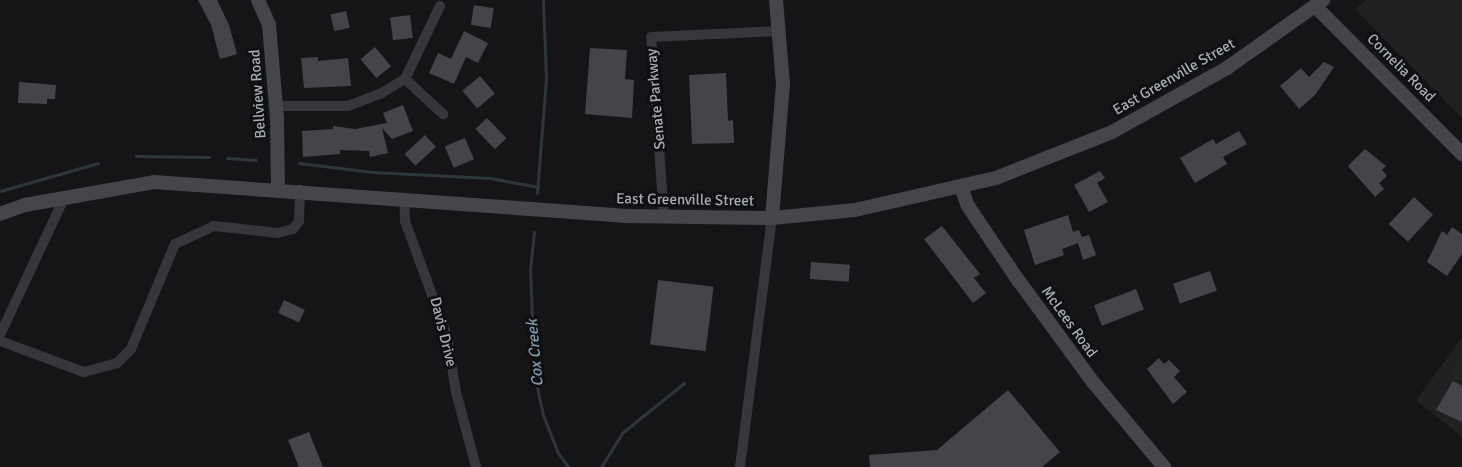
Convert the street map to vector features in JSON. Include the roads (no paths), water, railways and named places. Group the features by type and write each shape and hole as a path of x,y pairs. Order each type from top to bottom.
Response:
{"main road":[{"name":"Bellview Road","path":"258,0 269,25 276,106 278,189"},
{"path":"772,218 783,85 776,0"},
{"name":"Cornelia Road","path":"1319,3 1462,154"},
{"name":"East Greenville Street","path":"0,214 65,196 154,182 300,190 664,217 772,218 855,210 961,187 1047,159 1133,122 1227,68 1319,3"},
{"name":"McLees Road","path":"961,187 968,206 1018,280 1093,382 1164,467"}],"street":[{"path":"276,106 348,106 380,94 405,79 440,6"},
{"name":"Senate Parkway","path":"664,217 651,37 779,31"},
{"path":"405,79 443,114"},
{"path":"0,341 84,372 117,363 131,349 175,244 214,226 278,233 293,229 299,221 300,190"},
{"path":"0,334 65,196"},
{"name":"Davis Drive","path":"404,199 405,221 447,336 456,392 476,467"},
{"path":"740,467 772,218"}],"waterway":[{"name":"Cox Creek","path":"537,193 546,79 543,0"},
{"path":"136,156 209,157"},
{"path":"227,158 256,160"},
{"path":"0,191 98,163"},
{"path":"299,163 372,172 490,178 538,187"},
{"name":"Cox Creek","path":"534,232 530,268 534,373 543,415 558,453 568,467"},
{"path":"601,467 622,433 684,383"}]}
